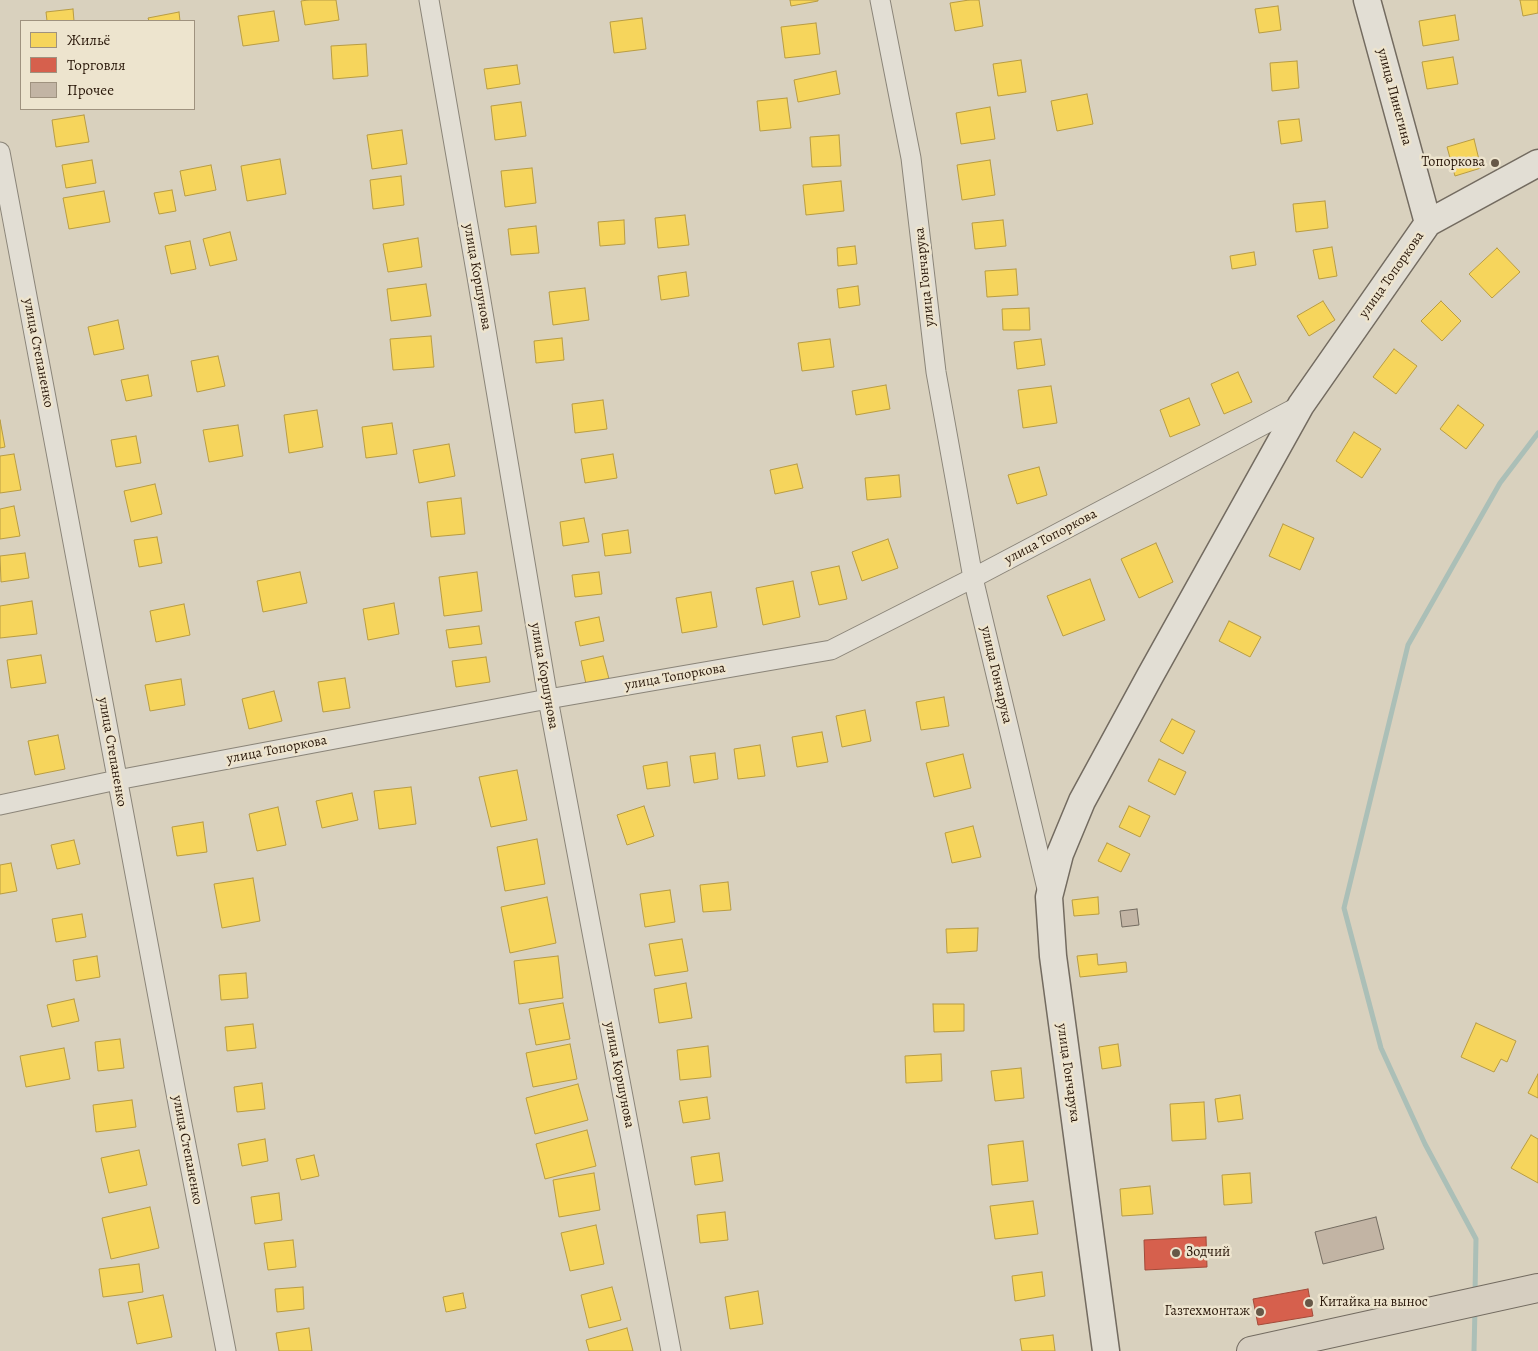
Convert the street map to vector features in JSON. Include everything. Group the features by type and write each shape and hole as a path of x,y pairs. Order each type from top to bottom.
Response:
{"main road":[{"path":"1252,1351 1538,1288"}],"street":[{"name":"улица Коршунова","path":"429,0 548,698 671,1351"},
{"name":"улица Гончарука","path":"880,0 912,158 936,372 973,578 1049,897 1053,956 1106,1351"},
{"name":"улица Пинегина","path":"1367,0 1428,224"},
{"name":"улица Степаненко","path":"0,152 178,1110 226,1351"},
{"name":"улица Топоркова","path":"1049,897 1060,854 1082,801 1301,405 1428,224 1538,163"},
{"name":"улица Топоркова","path":"0,805 117,780 548,698 831,650 973,578 1301,405"}],"building: Жильё":[{"path":"336,0 339,20 305,25 301,1"},
{"path":"790,0 818,0 818,1 791,6"},
{"path":"979,0 983,26 955,31 950,3"},
{"path":"1520,0 1538,0 1538,13 1523,16"},
{"path":"1278,6 1281,30 1259,33 1255,9"},
{"path":"73,9 74,20 47,20 46,12"},
{"path":"274,11 279,41 243,46 238,16"},
{"path":"179,12 180,20 149,20 148,18"},
{"path":"1455,15 1459,40 1423,46 1419,21"},
{"path":"642,18 646,49 614,53 610,22"},
{"path":"816,23 820,54 785,58 781,27"},
{"path":"366,44 368,76 333,79 331,46"},
{"path":"1453,57 1458,84 1427,89 1422,62"},
{"path":"1021,60 1026,92 998,96 993,64"},
{"path":"1297,61 1299,88 1272,91 1270,63"},
{"path":"517,65 520,84 487,89 484,69"},
{"path":"836,71 840,94 798,102 794,80"},
{"path":"1087,94 1093,124 1057,131 1051,101"},
{"path":"787,98 791,128 760,131 757,101"},
{"path":"521,102 526,136 495,140 491,106"},
{"path":"990,107 995,139 961,144 956,113"},
{"path":"84,115 89,142 56,147 52,120"},
{"path":"1299,119 1302,141 1281,144 1278,121"},
{"path":"402,130 407,164 372,169 367,135"},
{"path":"839,135 841,166 812,167 810,137"},
{"path":"1474,139 1481,168 1455,176 1447,147"},
{"path":"280,159 286,194 247,201 241,166"},
{"path":"92,160 96,183 66,188 62,165"},
{"path":"990,160 995,195 962,200 957,165"},
{"path":"211,165 216,190 185,196 180,171"},
{"path":"532,168 536,203 505,207 501,171"},
{"path":"401,176 404,205 373,209 370,180"},
{"path":"841,181 844,211 806,215 803,185"},
{"path":"172,190 176,211 159,214 154,193"},
{"path":"104,191 110,222 69,229 63,198"},
{"path":"1325,201 1328,228 1296,232 1293,204"},
{"path":"685,215 689,245 658,248 655,218"},
{"path":"624,220 625,244 600,246 598,222"},
{"path":"1003,220 1006,246 975,249 972,223"},
{"path":"536,226 539,253 511,255 508,229"},
{"path":"230,232 237,260 210,266 203,239"},
{"path":"418,238 422,267 388,272 383,244"},
{"path":"190,241 196,269 171,274 165,246"},
{"path":"855,246 857,264 838,266 837,248"},
{"path":"1332,247 1337,276 1319,279 1313,250"},
{"path":"1497,248 1520,272 1492,298 1469,274"},
{"path":"1254,252 1256,265 1232,269 1230,256"},
{"path":"1016,269 1018,295 987,297 985,271"},
{"path":"686,272 689,296 661,300 658,276"},
{"path":"426,284 431,316 391,321 387,289"},
{"path":"858,286 860,305 839,308 837,289"},
{"path":"585,288 589,320 553,325 549,292"},
{"path":"1323,301 1335,320 1309,336 1297,316"},
{"path":"1441,301 1461,321 1442,341 1421,321"},
{"path":"1029,308 1030,330 1003,330 1002,309"},
{"path":"118,320 124,349 94,355 88,327"},
{"path":"431,336 434,367 393,370 390,339"},
{"path":"562,338 564,360 536,363 534,341"},
{"path":"830,339 834,367 802,371 798,343"},
{"path":"1041,339 1045,365 1017,369 1014,342"},
{"path":"1394,349 1417,366 1396,394 1373,377"},
{"path":"218,356 225,386 197,392 191,361"},
{"path":"1238,372 1252,402 1224,414 1211,384"},
{"path":"148,375 152,396 126,401 121,380"},
{"path":"886,385 890,409 856,415 852,391"},
{"path":"1051,386 1057,423 1023,428 1018,390"},
{"path":"1189,398 1200,425 1170,437 1160,410"},
{"path":"603,400 607,429 575,433 572,404"},
{"path":"1458,405 1484,425 1466,449 1440,429"},
{"path":"317,410 323,447 289,453 284,415"},
{"path":"0,420 5,447 0,448"},
{"path":"392,423 397,454 366,458 362,427"},
{"path":"238,425 243,456 209,462 203,430"},
{"path":"1354,432 1381,449 1362,478 1336,461"},
{"path":"136,436 141,463 116,467 111,440"},
{"path":"449,444 455,476 419,483 413,450"},
{"path":"14,454 21,490 0,493 0,456"},
{"path":"613,454 617,478 585,483 581,459"},
{"path":"797,464 803,488 775,494 770,470"},
{"path":"1039,467 1047,495 1017,504 1008,475"},
{"path":"899,475 901,497 867,500 865,478"},
{"path":"155,484 162,514 131,522 124,491"},
{"path":"461,498 465,534 431,537 427,502"},
{"path":"14,506 20,536 0,539 0,509"},
{"path":"584,518 589,542 563,546 560,522"},
{"path":"1283,524 1314,538 1300,570 1269,556"},
{"path":"628,530 631,553 605,556 602,534"},
{"path":"157,537 162,563 139,567 134,540"},
{"path":"888,539 898,568 862,581 852,552"},
{"path":"1156,543 1173,582 1139,598 1121,559"},
{"path":"25,553 29,578 1,582 0,556"},
{"path":"839,566 847,599 819,605 811,572"},
{"path":"300,572 307,603 263,612 257,581"},
{"path":"477,572 482,611 444,616 439,577"},
{"path":"599,572 602,594 575,597 572,575"},
{"path":"1090,579 1105,620 1063,636 1047,596"},
{"path":"793,581 800,617 763,625 756,588"},
{"path":"711,592 717,627 682,633 676,598"},
{"path":"32,601 37,634 0,638 0,606"},
{"path":"394,603 399,634 368,640 363,609"},
{"path":"184,604 190,635 156,642 150,611"},
{"path":"599,617 604,641 580,646 575,622"},
{"path":"1229,621 1261,637 1250,657 1219,641"},
{"path":"479,626 482,644 449,648 446,630"},
{"path":"41,655 46,683 11,688 7,660"},
{"path":"603,656 609,679 586,684 581,661"},
{"path":"486,657 490,682 456,687 452,661"},
{"path":"345,678 350,708 323,712 318,682"},
{"path":"181,679 185,705 150,711 145,685"},
{"path":"274,691 282,721 249,729 242,699"},
{"path":"944,697 949,726 921,730 916,702"},
{"path":"865,710 871,741 842,747 836,716"},
{"path":"1172,719 1195,731 1183,754 1160,741"},
{"path":"822,732 828,762 797,767 792,737"},
{"path":"58,735 65,769 35,775 28,741"},
{"path":"760,745 765,776 738,779 734,749"},
{"path":"715,753 718,779 694,783 690,756"},
{"path":"963,754 971,788 934,797 926,763"},
{"path":"1159,759 1186,772 1175,795 1148,781"},
{"path":"667,762 670,786 647,789 643,766"},
{"path":"517,770 527,820 491,827 479,777"},
{"path":"411,787 416,824 379,829 374,791"},
{"path":"352,793 358,820 322,828 316,801"},
{"path":"644,806 654,836 627,845 617,815"},
{"path":"1129,806 1150,816 1140,837 1119,827"},
{"path":"278,807 286,845 257,851 249,814"},
{"path":"203,822 207,852 177,856 172,827"},
{"path":"973,826 981,857 952,863 945,833"},
{"path":"537,839 545,884 505,891 497,847"},
{"path":"74,840 80,864 57,869 51,845"},
{"path":"1107,843 1130,854 1121,872 1098,861"},
{"path":"11,863 17,891 0,894 0,865"},
{"path":"253,878 260,921 222,928 214,884"},
{"path":"728,882 731,910 703,912 700,885"},
{"path":"670,890 675,922 645,927 640,894"},
{"path":"547,897 556,943 510,953 501,907"},
{"path":"1098,897 1099,914 1074,916 1072,900"},
{"path":"82,914 86,937 56,942 52,919"},
{"path":"978,928 977,951 947,953 946,929"},
{"path":"682,939 688,971 655,976 649,944"},
{"path":"1097,954 1098,965 1126,962 1127,972 1080,977 1077,956"},
{"path":"97,956 100,977 76,981 73,960"},
{"path":"558,956 563,998 519,1004 514,961"},
{"path":"246,973 248,998 221,1000 219,975"},
{"path":"686,983 692,1018 659,1023 654,989"},
{"path":"74,999 79,1021 52,1027 47,1005"},
{"path":"563,1003 570,1039 536,1045 529,1009"},
{"path":"933,1004 964,1004 964,1031 934,1032"},
{"path":"1476,1023 1516,1041 1507,1062 1501,1059 1494,1072 1461,1057"},
{"path":"253,1024 256,1048 227,1051 225,1027"},
{"path":"120,1039 124,1068 98,1071 95,1042"},
{"path":"570,1044 577,1079 533,1087 526,1053"},
{"path":"1118,1044 1121,1066 1102,1069 1099,1047"},
{"path":"708,1046 711,1077 680,1080 677,1050"},
{"path":"64,1048 70,1079 26,1087 20,1056"},
{"path":"941,1054 942,1081 906,1083 905,1056"},
{"path":"1021,1068 1024,1098 995,1101 991,1071"},
{"path":"1538,1074 1538,1098 1528,1093"},
{"path":"262,1083 265,1109 237,1112 234,1087"},
{"path":"578,1084 588,1120 535,1134 526,1098"},
{"path":"1240,1095 1243,1119 1218,1122 1215,1099"},
{"path":"707,1097 710,1119 683,1123 679,1101"},
{"path":"132,1100 136,1127 96,1132 93,1105"},
{"path":"1204,1102 1206,1139 1172,1141 1170,1104"},
{"path":"587,1130 596,1166 545,1179 536,1144"},
{"path":"1531,1135 1538,1139 1538,1183 1511,1168"},
{"path":"265,1139 268,1161 242,1166 238,1144"},
{"path":"1023,1141 1028,1181 992,1185 988,1145"},
{"path":"139,1150 147,1185 109,1193 101,1158"},
{"path":"719,1153 723,1181 695,1185 691,1157"},
{"path":"314,1155 319,1176 301,1180 296,1159"},
{"path":"594,1173 600,1210 559,1217 553,1180"},
{"path":"1250,1173 1252,1203 1224,1205 1222,1175"},
{"path":"1150,1186 1153,1214 1122,1216 1120,1189"},
{"path":"279,1193 282,1220 255,1224 251,1197"},
{"path":"1033,1201 1038,1234 995,1239 990,1206"},
{"path":"150,1207 159,1248 111,1259 102,1218"},
{"path":"725,1212 728,1240 700,1243 697,1215"},
{"path":"596,1225 604,1264 570,1271 561,1233"},
{"path":"293,1240 296,1267 268,1270 264,1243"},
{"path":"139,1264 143,1292 103,1297 99,1269"},
{"path":"1042,1272 1045,1296 1015,1301 1012,1276"},
{"path":"303,1287 304,1309 277,1312 275,1289"},
{"path":"612,1287 621,1320 589,1328 581,1295"},
{"path":"758,1291 763,1324 730,1329 725,1297"},
{"path":"463,1293 466,1308 446,1312 443,1297"},
{"path":"163,1295 172,1337 137,1344 128,1302"},
{"path":"309,1328 312,1351 279,1351 276,1333"},
{"path":"627,1328 633,1351 589,1351 586,1340"},
{"path":"1053,1335 1055,1351 1022,1351 1020,1339"}],"building: Торговля":[{"name":"Зодчий","path":"1206,1237 1207,1267 1145,1270 1144,1240"},
{"path":"1308,1289 1313,1316 1258,1325 1253,1299"}],"building: Прочее":[{"path":"1137,909 1139,925 1122,927 1120,911"},
{"path":"1376,1217 1384,1249 1323,1264 1315,1232"}],"waterway":[{"path":"1475,1293 1476,1239 1425,1144 1381,1048 1344,908 1408,645 1500,483 1538,433"},
{"path":"1474,1351 1475,1309"}],"place":[{"name":"Топоркова","path":"1495,163"},
{"name":"Зодчий","path":"1176,1253"},
{"name":"Китайка на вынос","path":"1309,1303"},
{"name":"Газтехмонтаж","path":"1260,1312"}]}
